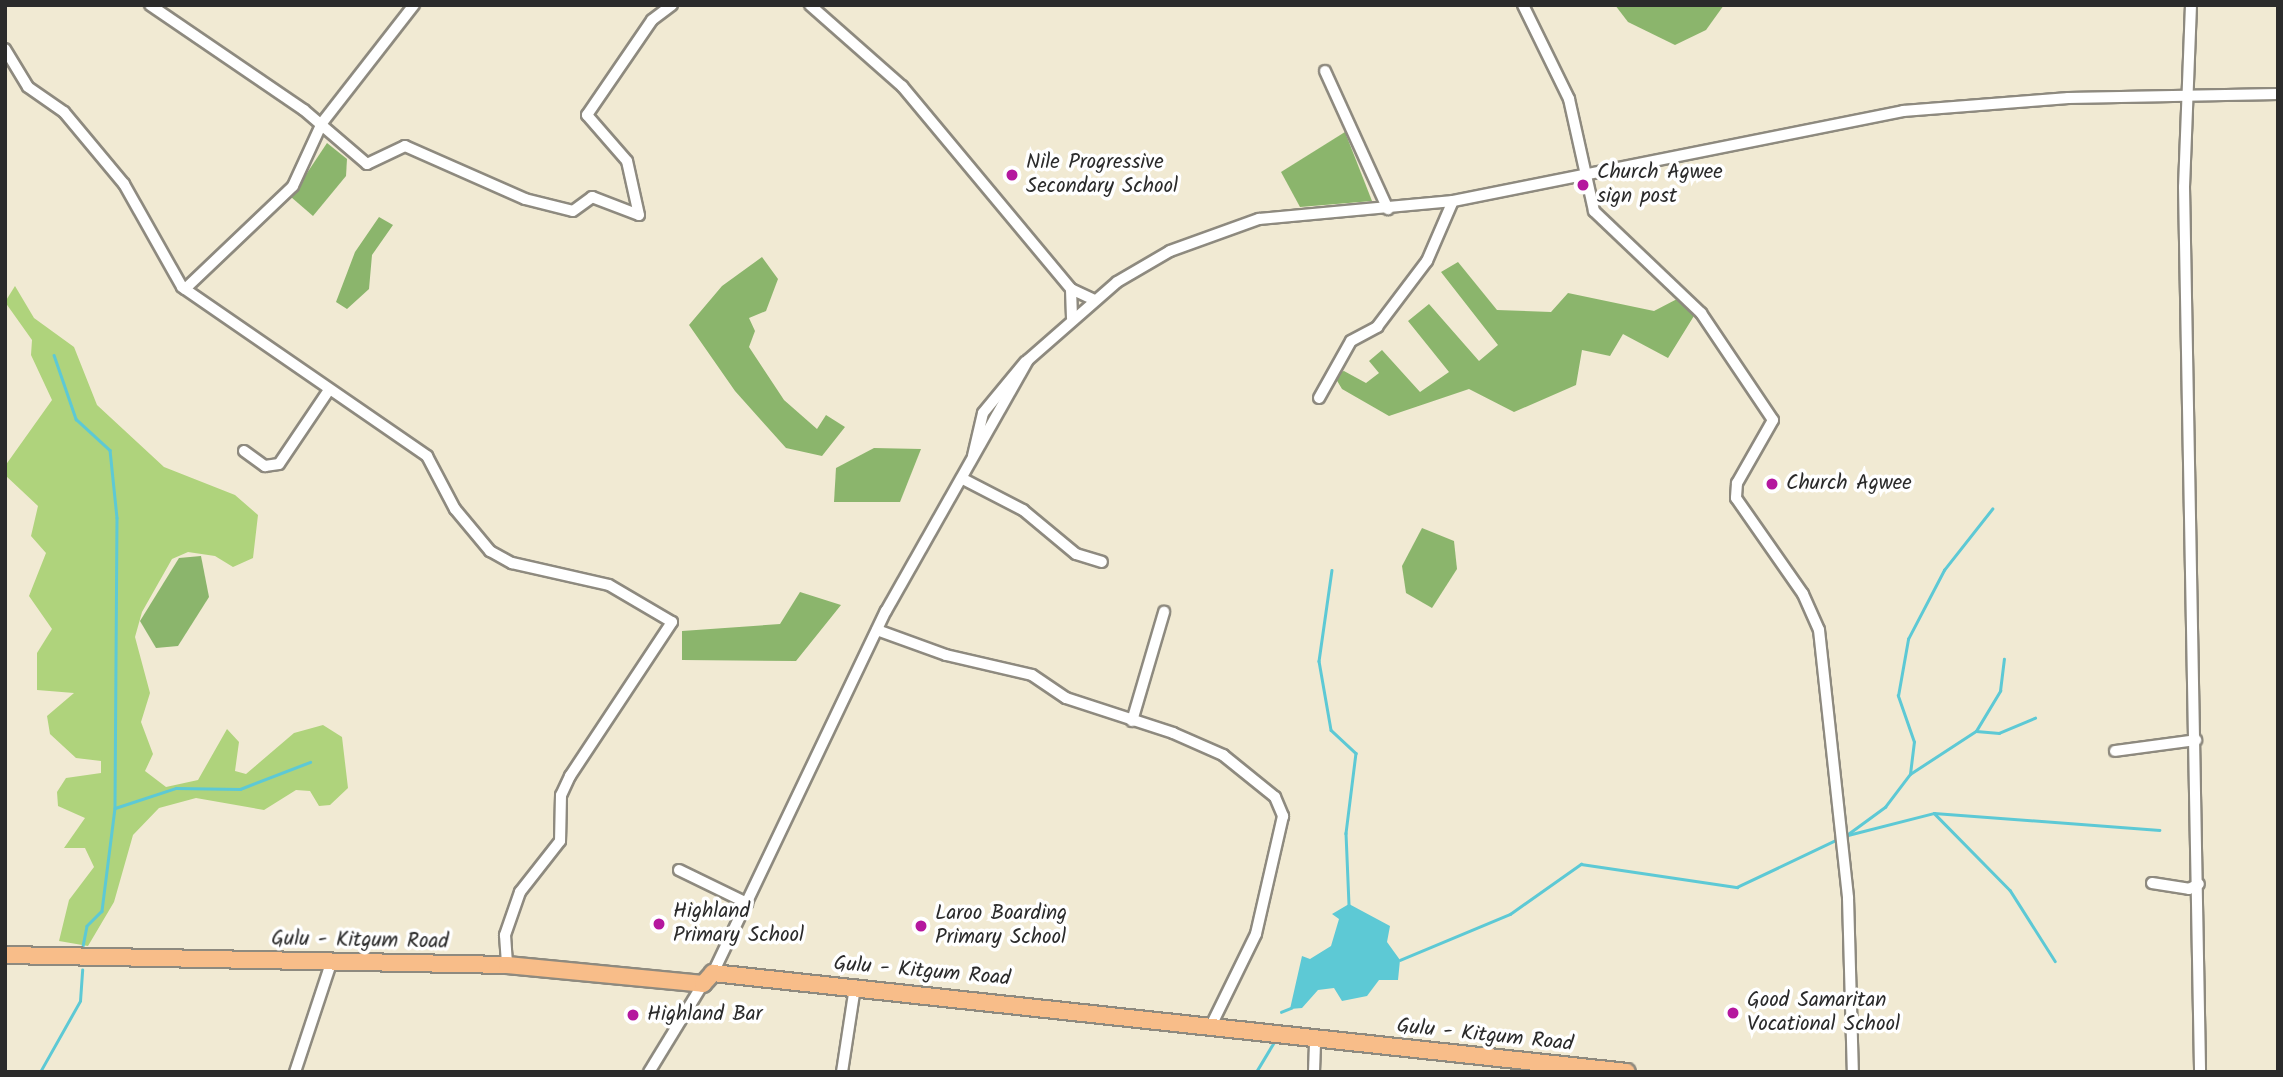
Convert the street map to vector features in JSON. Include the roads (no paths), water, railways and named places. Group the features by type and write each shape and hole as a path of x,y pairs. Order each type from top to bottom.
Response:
{"main road":[{"name":"Gulu - Kitgum Road","path":"5,955 507,965 855,987 1212,1024 1627,1072"}],"street":[{"path":"150,5 322,124 367,164 405,146 524,199 573,211 593,198 639,215 627,161 587,114 652,20 672,5"},
{"path":"185,289 293,186 322,124 414,5"},
{"path":"810,5 917,102 1071,289 1095,300"},
{"path":"1523,5 1569,99 1589,175 1594,211 1701,313 1773,420 1737,483 1736,498 1803,594 1819,631 1848,898 1853,1072"},
{"path":"2191,5 2185,100 2200,1072"},
{"path":"5,48 23,81 64,112 124,184 185,289 427,456 455,509 490,551 512,563 609,585 672,622 570,776 561,795 560,841 520,892 505,935 507,965"},
{"path":"1325,71 1388,209"},
{"path":"649,1072 708,979 747,903 877,630 973,457 977,426 993,396 1072,318 1170,251 1230,228 1289,215 1388,209 1453,201 1589,175 1794,128 1903,111 2125,95 2185,100 2278,94"},
{"path":"1319,398 1351,341 1377,327 1427,261 1453,201"},
{"path":"1071,289 1072,318"},
{"path":"244,451 265,466 279,464 329,390"},
{"path":"962,479 1023,510 1076,554 1102,562"},
{"path":"1132,721 1164,612"},
{"path":"877,630 946,655 1032,675 1066,698 1223,755 1257,776 1281,807 1256,934 1212,1024"},
{"path":"2115,751 2196,740"},
{"path":"679,870 747,903"},
{"path":"2152,883 2189,889 2199,884"},
{"path":"295,1072 331,963"},
{"path":"842,1072 855,987"},
{"path":"1314,1072 1315,1037"}],"water":[{"path":"1349,904 1390,926 1387,942 1400,960 1398,980 1379,980 1367,996 1342,1001 1334,988 1318,990 1302,1008 1290,1009 1302,956 1310,959 1331,946 1339,919 1332,914"}],"waterway":[{"path":"54,355 76,419 110,450 117,518 115,808 102,911 87,926 83,946"},
{"path":"1848,834 1885,807 1910,774 1914,742 1898,696 1908,639 1944,570 1992,509"},
{"path":"1332,570 1319,661 1331,730 1356,753 1346,833 1349,906"},
{"path":"1976,731 2000,691 2004,659"},
{"path":"1910,774 1976,731 1999,733 2035,718"},
{"path":"115,808 176,788 240,789 310,762"},
{"path":"1934,813 2010,890 2055,961"},
{"path":"1844,836 1934,813 2159,830"},
{"path":"1400,960 1510,914 1581,864 1737,887 1838,839"},
{"path":"40,1072 80,1001 82,970"},
{"path":"1281,1012 1291,1008"},
{"path":"1256,1072 1275,1040"}],"place":[{"name":"Nile Progressive Secondary School","path":"1012,175"},
{"name":"Church Agwee sign post","path":"1583,185"},
{"name":"Church Agwee","path":"1772,484"},
{"name":"Highland Primary School","path":"659,924"},
{"name":"Laroo Boarding Primary School","path":"921,926"},
{"name":"Good Samaritan Vocational School","path":"1733,1013"},
{"name":"Highland Bar","path":"633,1015"}]}
